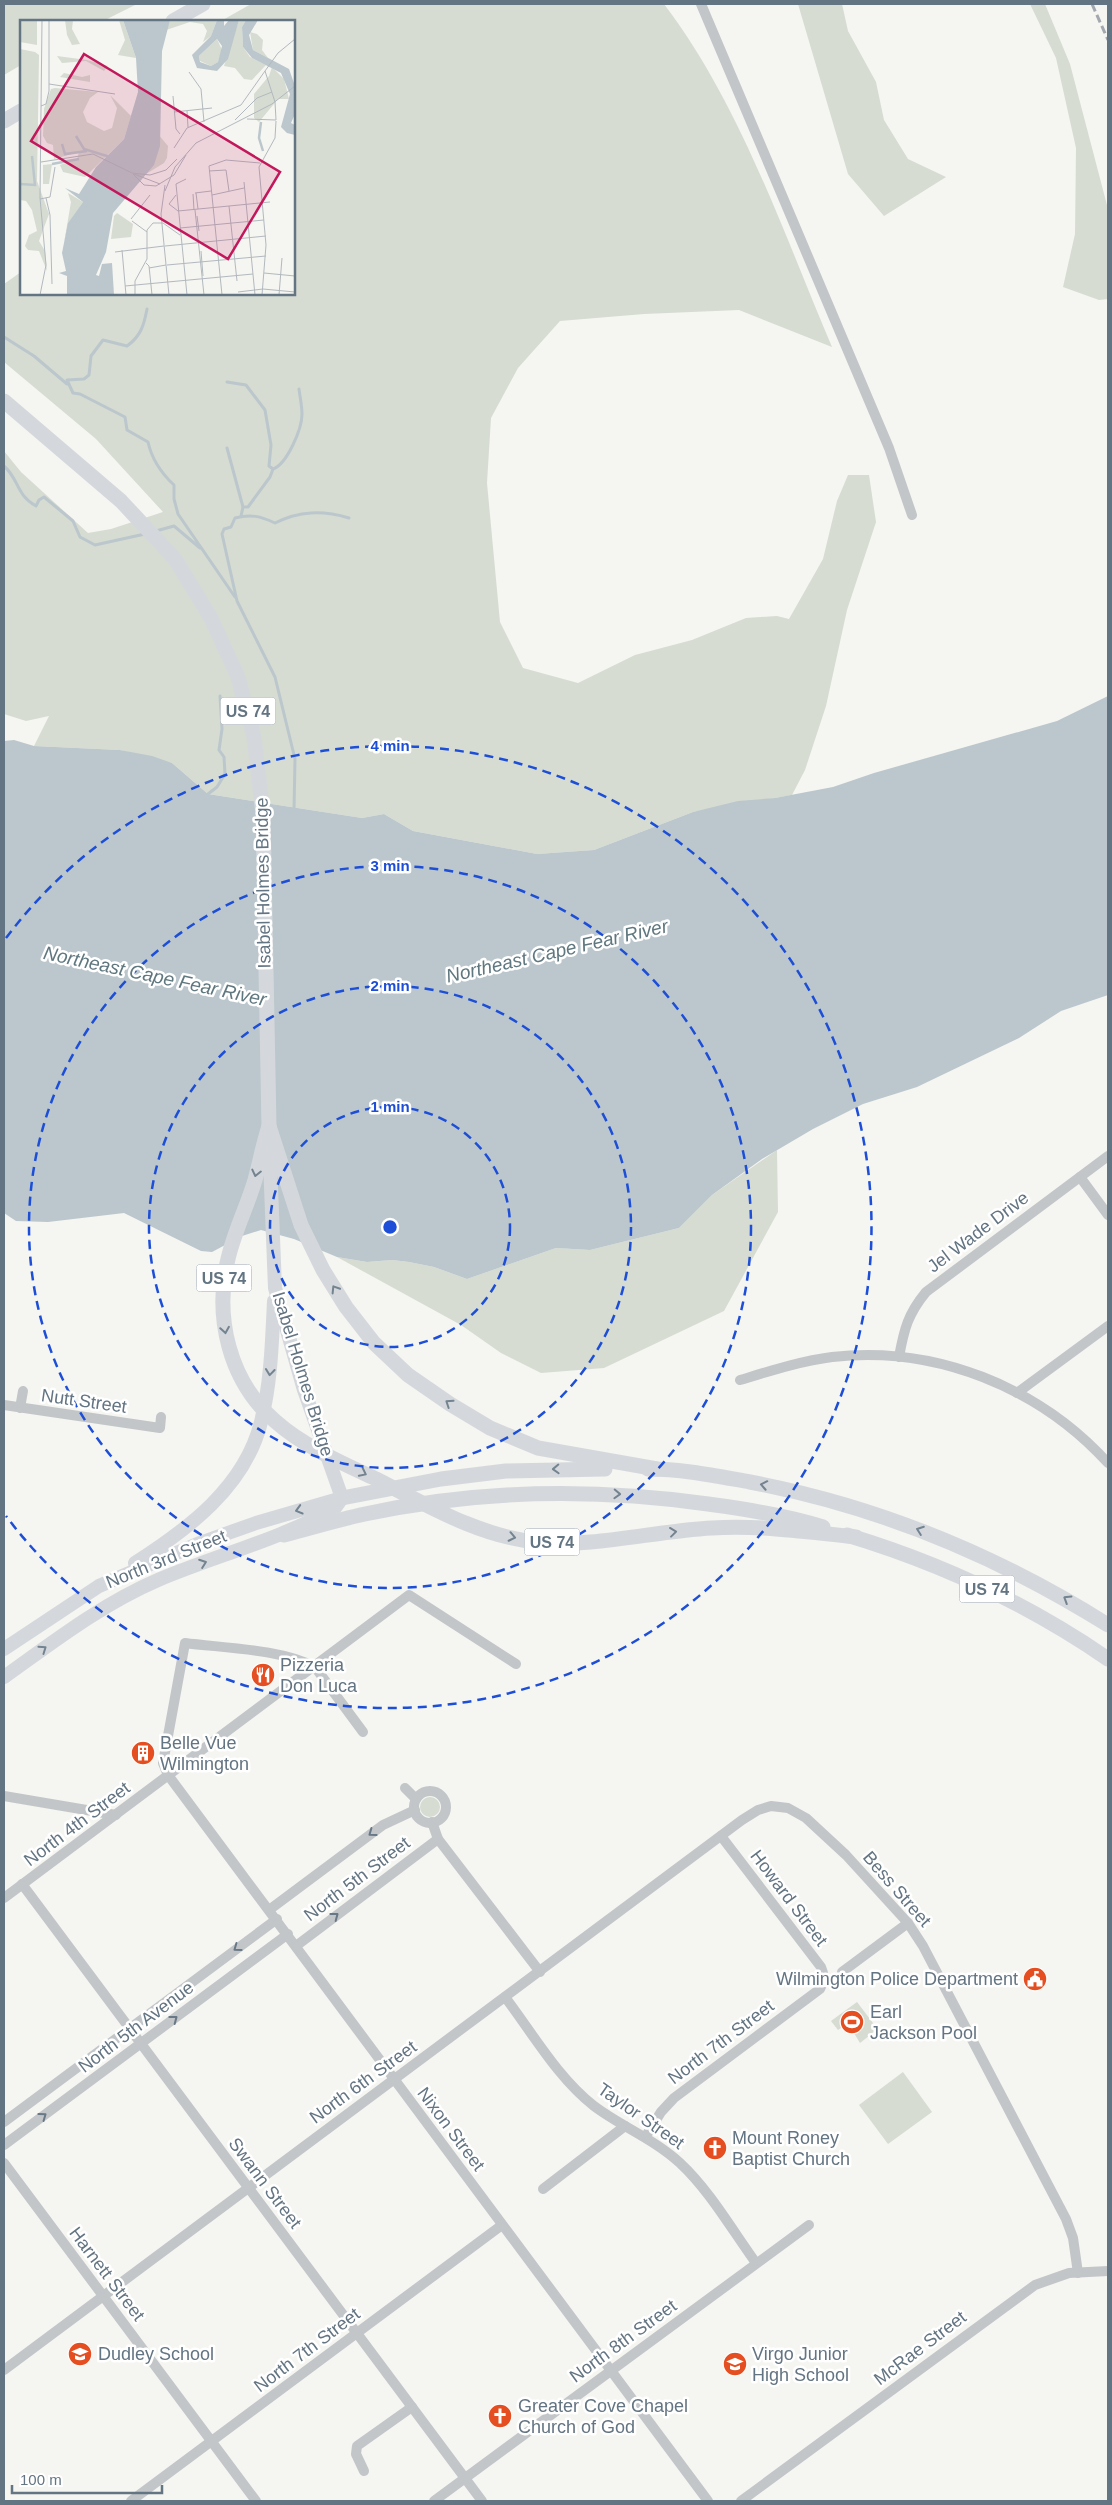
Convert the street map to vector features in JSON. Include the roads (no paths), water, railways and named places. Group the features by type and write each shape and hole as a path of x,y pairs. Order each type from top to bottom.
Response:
{"highway":[{"path":"175,20 203,4"},
{"path":"4,121 20,111"},
{"name":"Isabel Holmes Bridge","path":"4,401 121,501 175,559 194,588 225,646 238,677 248,710 255,746 263,814 269,1126"},
{"name":"US 74","path":"269,1126 255,1179 228,1258 222,1306 225,1334 233,1362 247,1389 276,1422 338,1461 444,1514 488,1532 514,1538 536,1542 577,1543 711,1528 746,1527 856,1537 912,1556 1001,1595 1052,1623 1108,1659"},
{"name":"US 74","path":"269,1126 301,1225 323,1270 346,1307 374,1343 408,1375 450,1404 490,1428 538,1448 578,1457 657,1469 698,1472 783,1488 882,1516 937,1536 1003,1565 1060,1595 1108,1625"},
{"path":"342,1498 441,1479 506,1471 657,1469"},
{"path":"284,1535 365,1514 480,1498 559,1493 649,1495 740,1508 797,1519 856,1537"}],"main road":[{"name":"Isabel Holmes Bridge","path":"269,1126 275,1288 304,1390 342,1498"},
{"path":"100,1586 189,1527 214,1504 248,1455 261,1424 268,1387 275,1288"},
{"path":"284,1535 335,1508 342,1498"},
{"name":"North 3rd Street","path":"4,1649 100,1586 200,1543 256,1523 342,1498"},
{"name":"North 3rd Street","path":"4,1677 100,1610 158,1580 284,1535"}],"street":[{"path":"701,4 889,448 912,515"},
{"name":"Jel Wade Drive","path":"899,1357 908,1319 926,1292 1108,1156"},
{"path":"1080,1177 1108,1215"},
{"path":"1017,1393 1108,1326"},
{"path":"740,1380 808,1361 832,1357 899,1357 950,1366 997,1382 1059,1418 1081,1435 1108,1463"},
{"path":"20,1408 23,1391"},
{"name":"Nutt Street","path":"4,1405 160,1428 161,1417"},
{"name":"North 4th Street","path":"4,1898 409,1595 516,1664"},
{"path":"168,1775 163,1763 184,1643 287,1656 315,1666 363,1732"},
{"name":"Nixon Street","path":"168,1775 277,1919 394,2080 708,2501"},
{"path":"405,1788 416,1799"},
{"path":"430,1791 437,1793 443,1798 446,1805 445,1813 440,1819 432,1822 421,1820 415,1810 416,1799 422,1793 430,1791"},
{"path":"4,1796 116,1815"},
{"name":"Bess Street","path":"742,1820 758,1810 771,1806 788,1808 806,1818 846,1855 908,1923 923,1946 1066,2219 1073,2238 1078,2273"},
{"name":"North 5th Street","path":"269,1910 374,1831 392,1820 415,1810"},
{"name":"North 6th Street","path":"4,2370 742,1820"},
{"path":"432,1822 438,1838 540,1972"},
{"name":"Howard Street","path":"721,1836 821,1967 824,1982"},
{"name":"North 5th Street","path":"296,1946 438,1838"},
{"name":"Swann Street","path":"22,1884 482,2501"},
{"name":"North 5th Avenue","path":"4,2122 277,1919"},
{"path":"842,1972 908,1923"},
{"name":"North 5th Avenue","path":"4,2145 288,1934"},
{"name":"North 7th Street","path":"646,2136 661,2112 674,2098 820,1989 824,1982"},
{"name":"Taylor Street","path":"505,1997 570,2082 594,2106 625,2126 646,2136 660,2146 689,2173 756,2263"},
{"path":"543,2189 625,2126"},
{"name":"Harnett Street","path":"4,2163 256,2501"},
{"name":"North 7th Street","path":"131,2501 502,2225"},
{"name":"North 8th Street","path":"434,2501 808,2225"},
{"name":"McRae Street","path":"741,2501 1018,2296 1048,2279 1078,2273 1108,2271"},
{"path":"364,2471 356,2454 357,2446 412,2407"}],"water":[{"name":"Northeast Cape Fear River","path":"1108,696 1108,995 1061,1011 1019,1038 917,1087 863,1104 813,1129 762,1159 712,1195 679,1228 590,1250 556,1248 467,1279 434,1267 409,1262 392,1260 367,1262 337,1257 294,1239 261,1230 242,1236 212,1252 201,1251 124,1213 48,1222 16,1221 4,1213 4,741 14,740 34,746 120,750 152,756 172,763 208,794 362,818 384,814 413,831 537,854 594,850 693,812 738,801 775,798 833,787 874,773 1057,721"}],"waterway":[{"path":"147,309 141,330 132,342 127,346 103,340 91,356 89,375 84,379 67,380 73,393 80,394 125,417 127,430 148,442 158,466 174,485 174,499 178,514 235,597"},
{"path":"4,337 34,356 67,384"},
{"path":"227,382 246,385 265,410 271,445 269,466 273,469"},
{"path":"243,507 248,507 270,477 273,469 278,466 288,453 297,437 302,411 299,389"},
{"path":"227,448 243,507 241,516"},
{"path":"4,466 13,476 21,492 29,502 36,506 39,500 44,497 73,521 80,537 95,545 145,534"},
{"path":"294,811 295,759 275,677 237,601 222,534 224,529 231,527 235,518 246,516 260,517 275,523 293,516 311,513 339,515 349,518"},
{"path":"156,531 174,526 200,548"},
{"path":"208,794 217,787 225,774 224,757 219,750 222,729 220,696"}],"railway":[{"path":"1092,4 1108,40"}],"place":[{"name":"Pizzeria Don Luca","path":"263,1675"},
{"name":"Belle Vue Wilmington","path":"143,1753"},
{"name":"Wilmington Police Department","path":"1035,1979"},
{"name":"Earl Jackson Pool","path":"852,2022"},
{"name":"Mount Roney Baptist Church","path":"715,2148"},
{"name":"Dudley School","path":"80,2354"},
{"name":"Virgo Junior High School","path":"735,2364"},
{"name":"Greater Cove Chapel Church of God","path":"500,2416"}]}
